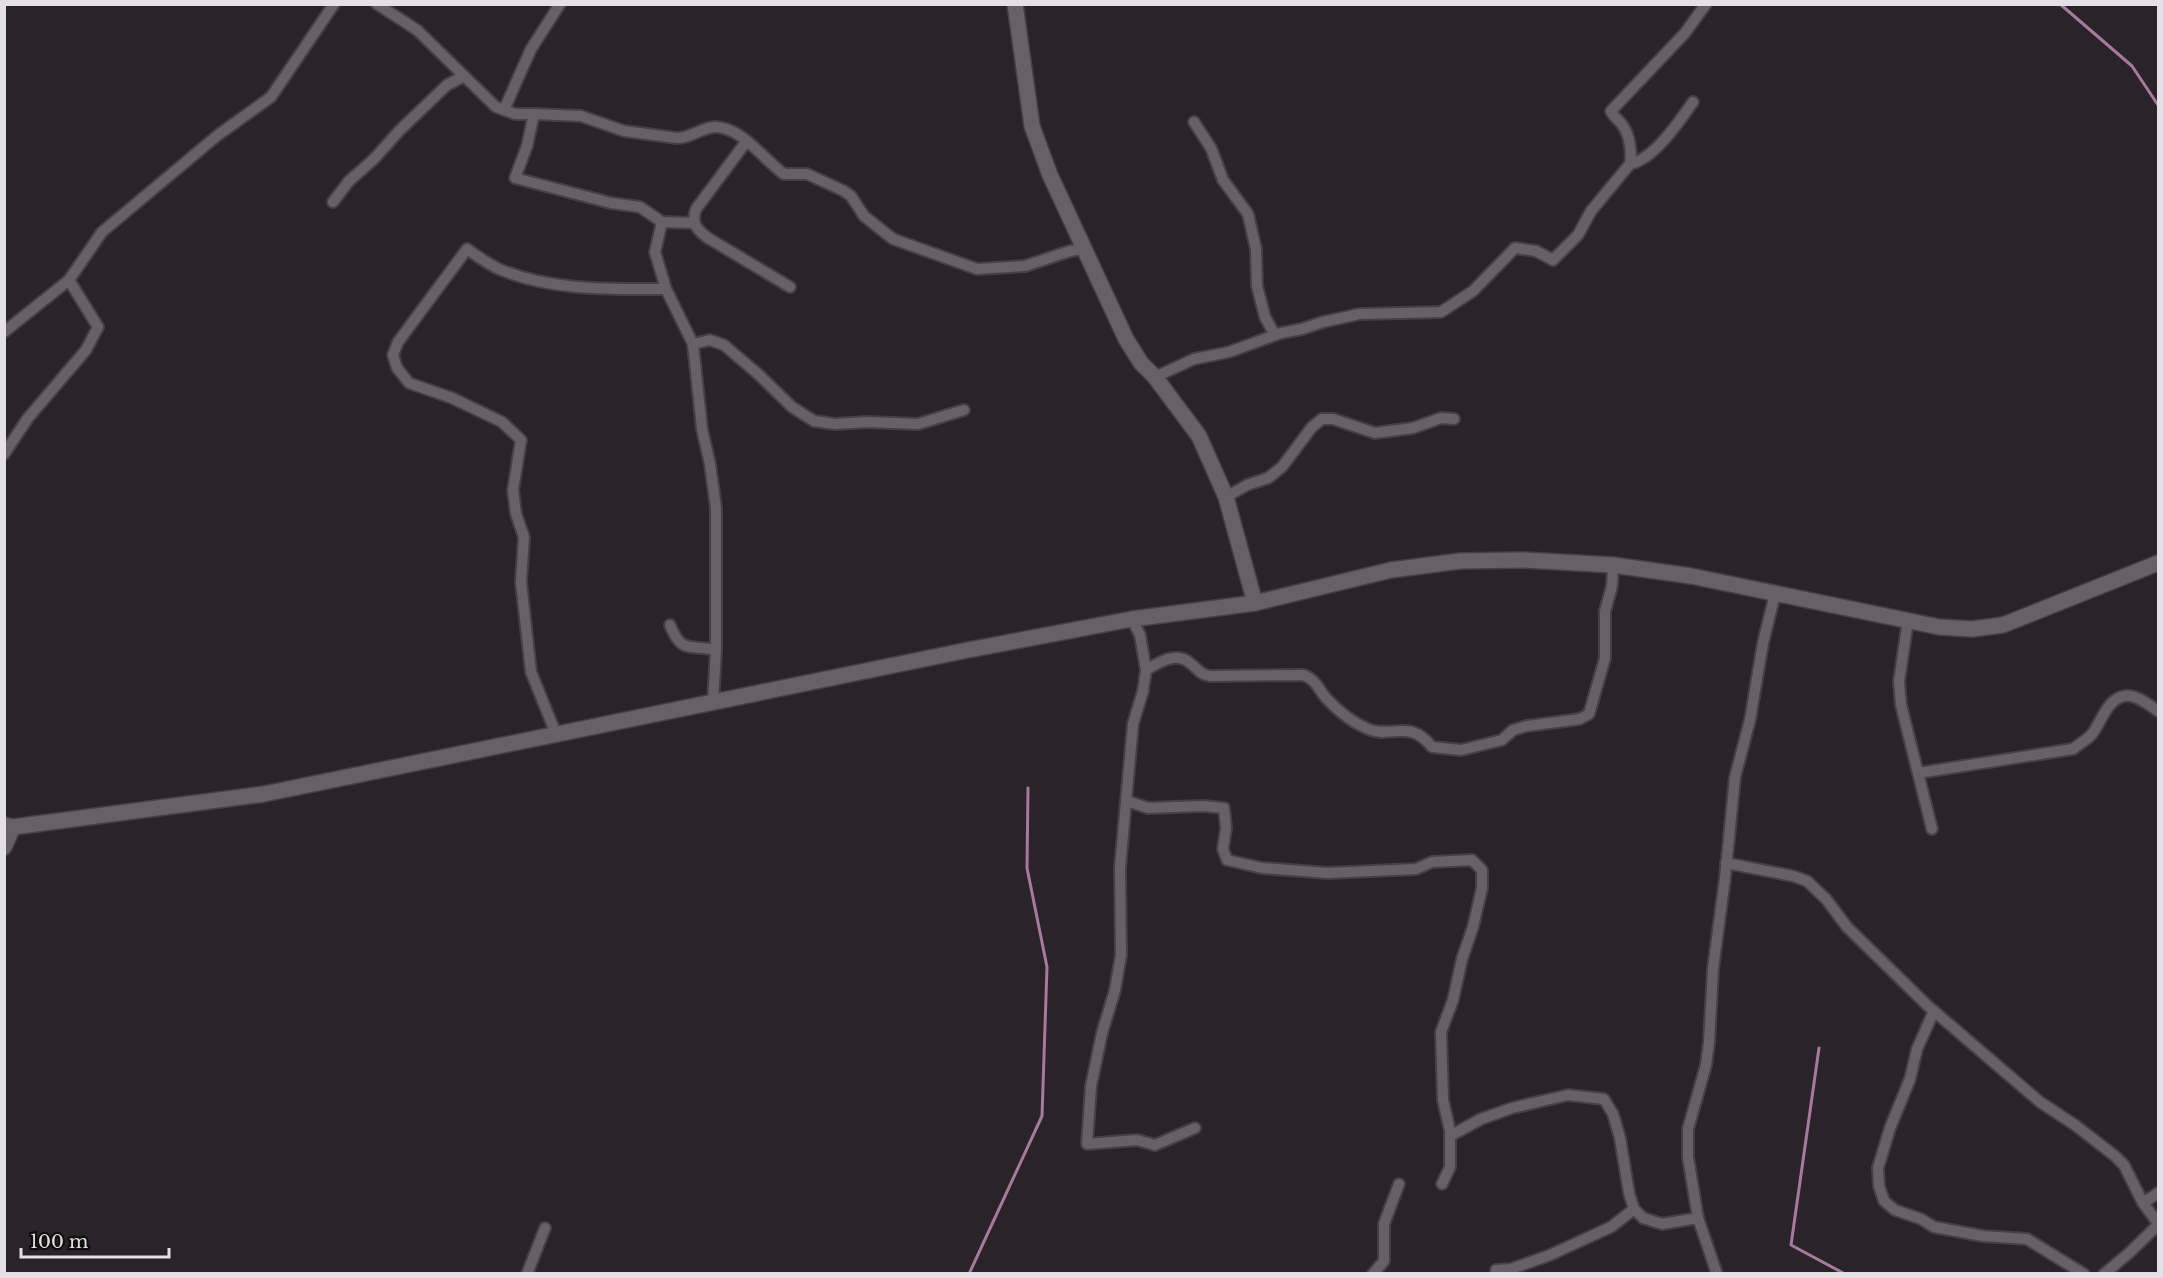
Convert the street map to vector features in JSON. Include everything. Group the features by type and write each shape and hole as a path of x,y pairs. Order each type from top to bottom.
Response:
{"main road":[{"path":"1015,4 1032,126 1050,175 1126,339 1199,436 1226,497 1255,603"},
{"path":"4,847 9,826 264,794 968,650 1132,619 1255,603 1391,570 1460,561 1524,560 1613,565 1691,576 1938,627 1972,629 2003,625 2158,563"}],"street":[{"path":"4,332 69,280 102,232 218,135 271,97 334,4"},
{"path":"377,4 417,30 496,106 515,114 581,116 624,131 677,138 684,138 708,128 728,129 784,174 807,174 844,191 851,196 864,216 893,239 977,269 1025,266 1070,251 1085,249"},
{"path":"504,110 531,49 560,4"},
{"path":"1155,377 1194,359 1229,352 1323,321 1359,314 1441,312 1473,291 1515,248 1536,251 1553,260 1578,235 1590,212 1630,164 1629,138 1623,125 1614,118 1611,111 1678,40 1706,4"},
{"path":"333,202 349,181 374,159 400,130 447,85 464,76"},
{"path":"1630,164 1640,162 1656,147 1693,102"},
{"path":"534,114 527,146 515,178 611,203 640,207 662,222 694,223"},
{"path":"1194,122 1211,147 1223,180 1248,214 1256,249 1257,286 1265,316 1275,336"},
{"path":"746,142 696,209 693,217 694,223 697,230 708,238 790,287"},
{"path":"662,222 655,252 666,289 693,344 702,429 716,508 716,650 713,702"},
{"path":"556,734 531,672 521,582 524,537 516,514 513,490 521,440 502,422 452,398 409,384 397,368 393,355 405,333 467,249 498,269 585,289 666,289"},
{"path":"4,454 28,418 86,350 98,327 69,280"},
{"path":"693,344 710,340 724,345 792,407 814,421 835,424 867,422 918,424 964,410"},
{"path":"1226,497 1247,485 1268,478 1282,467 1312,427 1322,419 1333,419 1375,433 1413,428 1434,419 1454,419"},
{"path":"1146,670 1173,657 1185,659 1198,672 1210,676 1304,675 1314,680 1343,715 1370,730 1401,730 1420,735 1432,747 1461,750 1502,740 1513,730 1520,728 1580,719 1589,714 1605,658 1605,611 1612,586 1613,565"},
{"path":"1717,1274 1698,1218 1688,1157 1688,1129 1706,1065 1709,1043 1713,969 1735,777 1750,720 1762,644 1775,594"},
{"path":"1132,619 1140,635 1146,670 1143,691 1133,724 1120,868 1121,955 1091,1086 1087,1144 1137,1140 1155,1145 1195,1128"},
{"path":"1908,620 1899,682 1901,705 1932,829"},
{"path":"670,625 680,644 716,650"},
{"path":"1918,773 2073,748 2091,735 2107,710 2115,701 2125,696 2136,698 2158,711"},
{"path":"1127,801 1148,808 1203,806 1224,808 1226,828 1223,849 1227,860 1262,868 1328,873 1416,869 1432,862 1472,860 1482,870 1482,888 1473,927 1462,959 1453,1000 1441,1032 1443,1100 1450,1136 1450,1167 1442,1185"},
{"path":"1726,863 1793,876 1807,881 1826,899 1862,941 1934,1011 2040,1102 2115,1155 2124,1165 2143,1203 2158,1224 2104,1274"},
{"path":"1934,1011 1917,1049 1910,1079 1890,1128 1878,1168 1879,1186 1884,1202 1895,1210 1921,1219 1934,1227 1983,1236 2027,1239 2084,1274"},
{"path":"1450,1136 1482,1119 1512,1108 1568,1095 1604,1099 1613,1114 1620,1138 1629,1193 1634,1209 1643,1218 1662,1224 1698,1218"},
{"path":"1373,1274 1384,1260 1384,1224 1399,1184"},
{"path":"2143,1203 2158,1193"},
{"path":"1496,1274 1496,1270 1511,1269 1550,1255 1611,1227 1634,1209"},
{"path":"527,1274 545,1228"}],"waterway":[{"path":"2060,4 2132,66 2158,105"},
{"path":"969,1274 1042,1116 1047,967 1027,868 1028,788"},
{"path":"1819,1048 1791,1245 1845,1274"}]}
